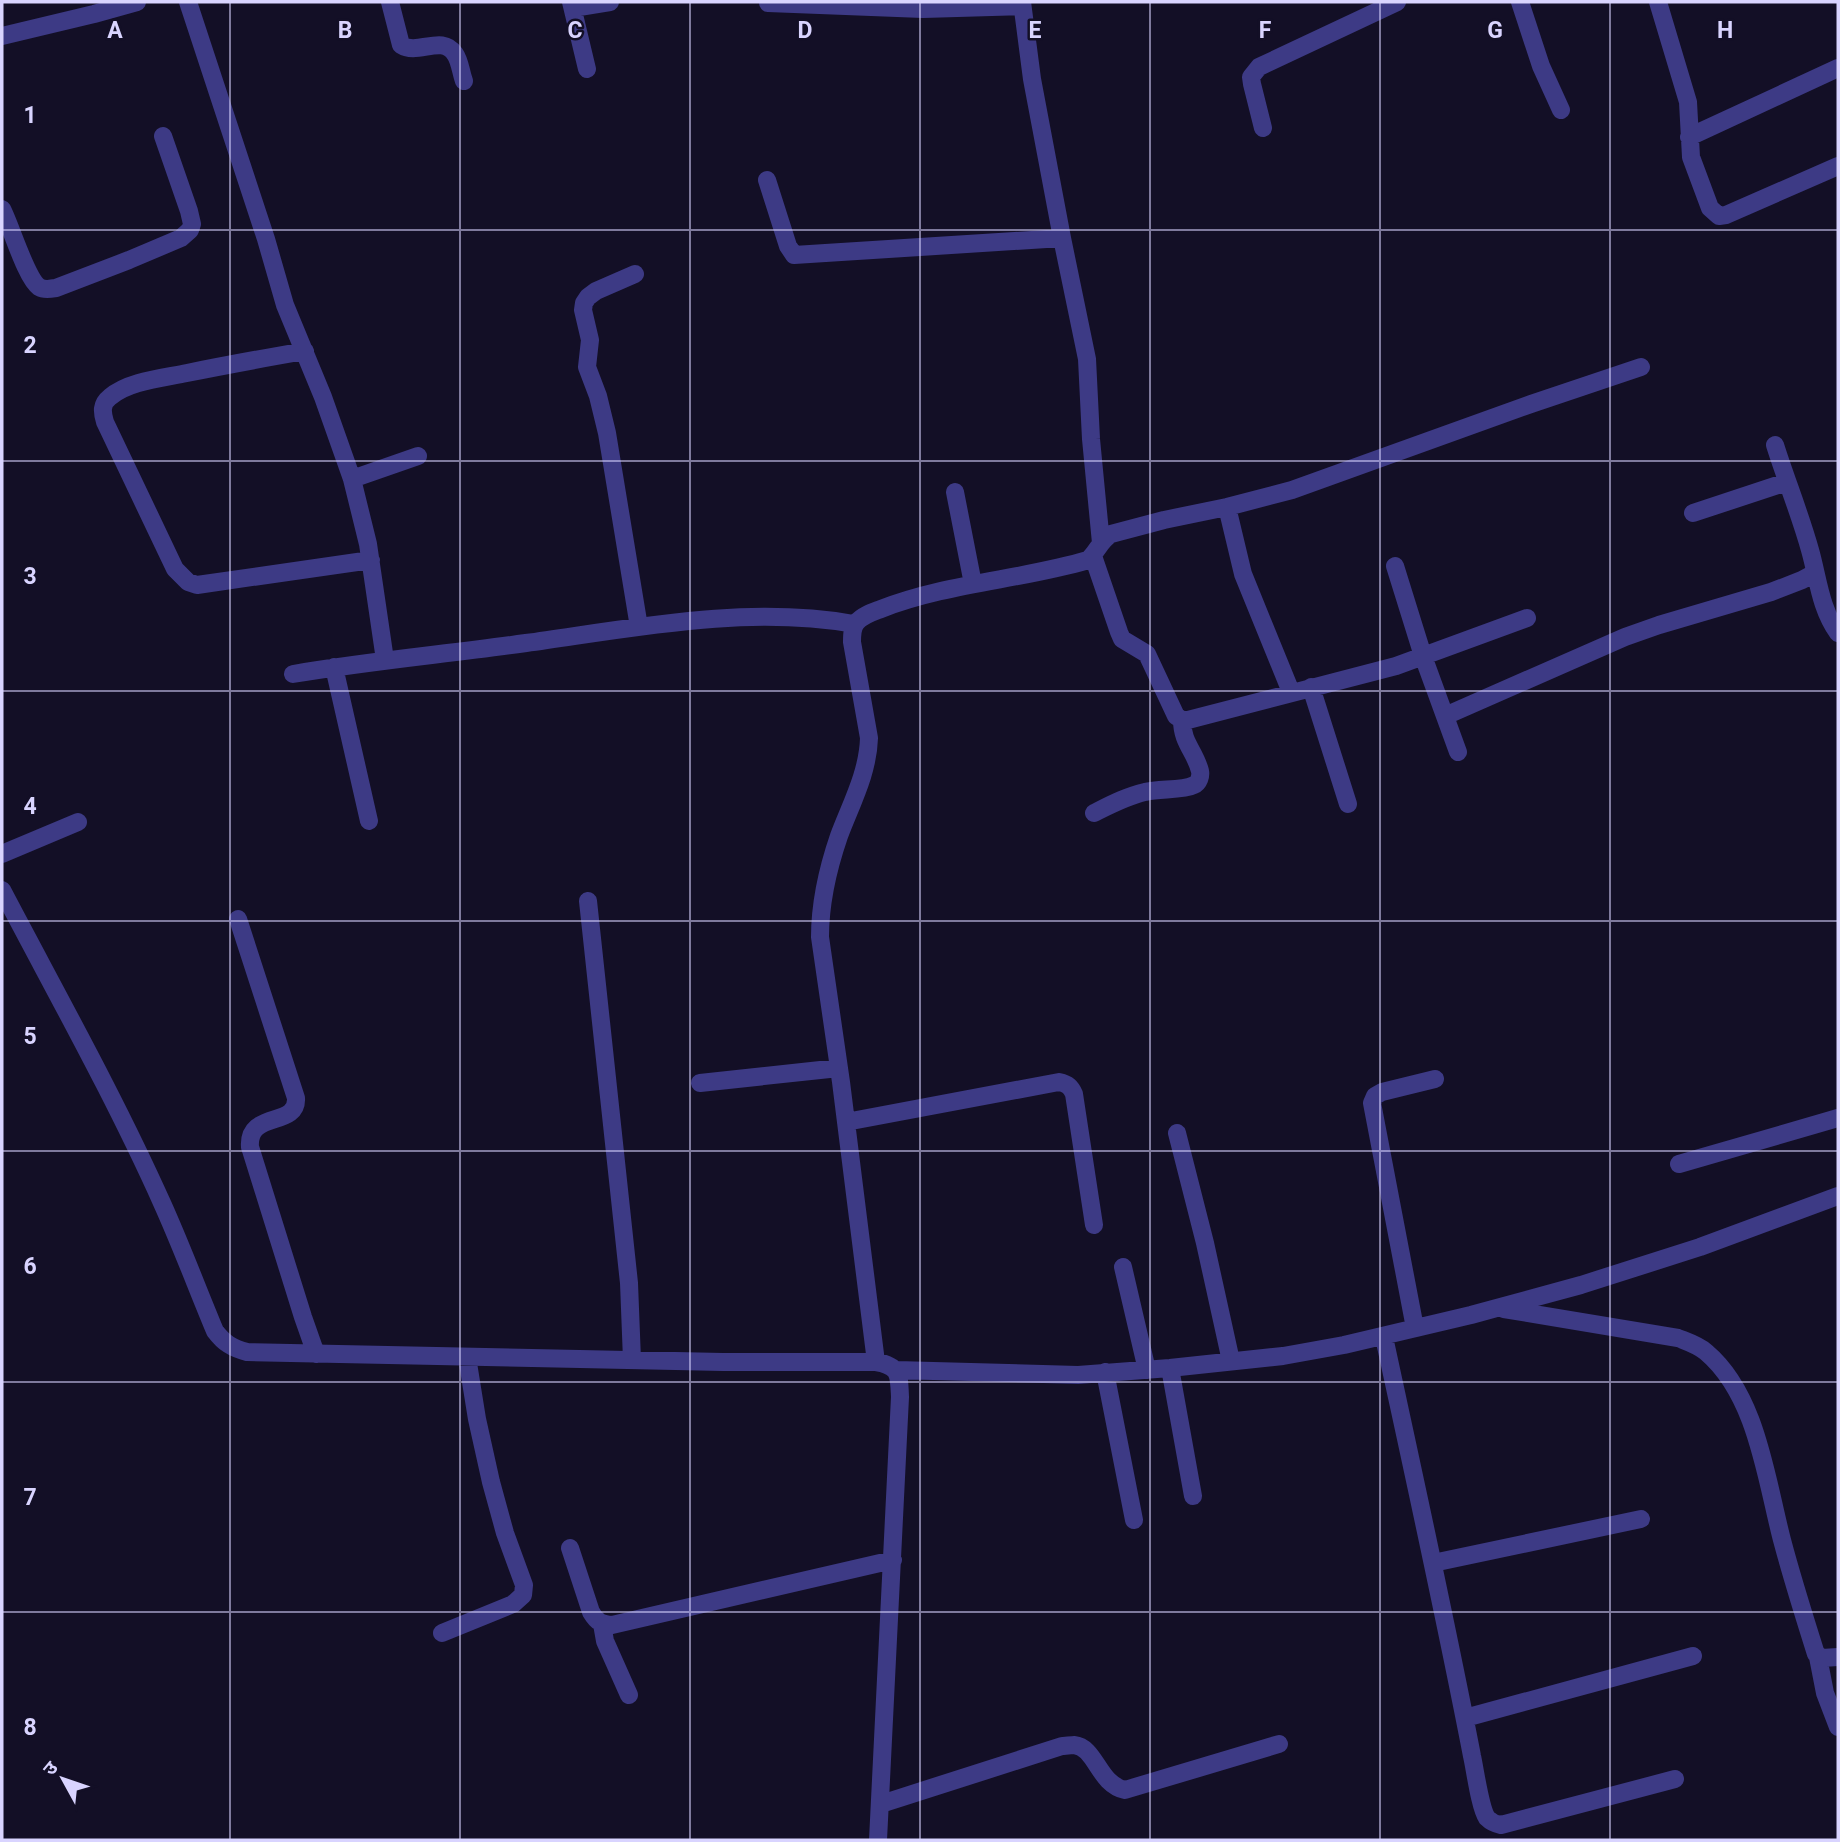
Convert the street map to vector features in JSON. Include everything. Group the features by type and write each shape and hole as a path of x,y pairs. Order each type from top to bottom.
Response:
{"street":[{"path":"2,36 137,2"},
{"path":"188,2 282,293 352,479 371,560 385,660"},
{"path":"390,2 401,45 413,49 440,44 448,46 456,55 464,81"},
{"path":"587,69 572,5 610,2"},
{"path":"1264,128 1251,77 1259,67 1397,2"},
{"path":"1520,2 1538,57 1561,110"},
{"path":"1658,2 1688,102 1691,157 1710,208 1719,216 1726,215 1838,166"},
{"path":"768,3 923,9 1022,4 1032,79 1087,359 1097,549 1122,639 1147,654 1177,716 1188,720 1396,666 1527,618"},
{"path":"1689,137 1838,68"},
{"path":"2,209 30,276 40,287 47,289 56,288 181,239 192,224 163,136"},
{"path":"767,180 788,246 794,255 1062,237"},
{"path":"635,274 596,291 588,297 583,310 590,340 587,367 598,396 607,433 639,627"},
{"path":"305,351 143,382 107,399 102,412 105,422 176,569 188,582 197,585 371,560"},
{"path":"876,1362 839,1068 821,953 820,919 827,878 869,751 852,642 855,624 868,614 904,600 1088,561 1111,534 1292,490 1641,367"},
{"path":"1775,445 1798,508 1825,608 1838,633"},
{"path":"352,479 418,456"},
{"path":"1693,513 1787,482"},
{"path":"955,492 973,584"},
{"path":"1227,507 1243,574 1291,692"},
{"path":"1395,566 1423,656 1458,752"},
{"path":"1445,716 1625,637 1771,592 1815,573"},
{"path":"293,674 639,627 732,618 823,618 855,624"},
{"path":"334,667 369,821"},
{"path":"1311,687 1348,804"},
{"path":"1094,813 1145,792 1194,785 1198,782 1199,771 1183,736 1182,720"},
{"path":"2,854 78,822"},
{"path":"2,890 125,1125 162,1203 215,1331 233,1348 247,1352 876,1362 888,1364 896,1370 1038,1375 1078,1375 1170,1368 1310,1352 1384,1337 1498,1308 1700,1247 1838,1196"},
{"path":"588,901 629,1283 632,1360"},
{"path":"238,919 265,996 297,1106 294,1111 252,1130 250,1147 316,1354"},
{"path":"700,1083 839,1068"},
{"path":"1415,1328 1372,1103 1375,1096 1382,1091 1435,1079"},
{"path":"846,1122 1059,1082 1066,1084 1072,1088 1074,1094 1094,1225"},
{"path":"1679,1164 1838,1118"},
{"path":"1177,1133 1231,1361"},
{"path":"1123,1267 1147,1370"},
{"path":"1498,1308 1678,1338 1700,1348 1720,1366 1745,1407 1756,1439 1782,1541 1818,1657 1825,1692 1838,1727"},
{"path":"1384,1337 1484,1812 1488,1819 1501,1825 1675,1779"},
{"path":"442,1633 513,1604 523,1595 524,1585 505,1534 491,1482 467,1357"},
{"path":"1170,1368 1193,1496"},
{"path":"878,1840 900,1397 896,1370"},
{"path":"1105,1372 1134,1520"},
{"path":"1433,1563 1641,1519"},
{"path":"570,1548 591,1612 602,1624 612,1625 893,1560"},
{"path":"602,1624 605,1640 629,1695"},
{"path":"1465,1718 1693,1656"},
{"path":"1818,1657 1838,1657"},
{"path":"881,1804 1062,1746 1082,1748 1110,1784 1125,1790 1279,1744"}]}
